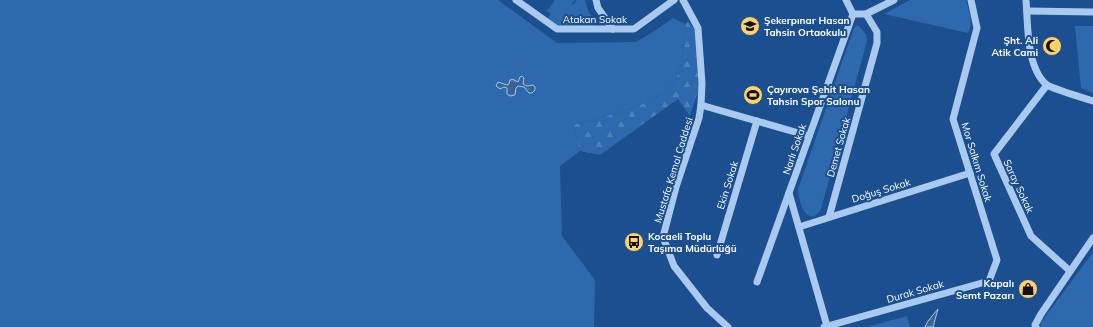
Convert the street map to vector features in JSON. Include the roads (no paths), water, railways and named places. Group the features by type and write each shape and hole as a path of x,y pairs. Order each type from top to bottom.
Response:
{"street":[{"name":"Atakan Sokak","path":"516,0 557,29 613,30 634,30 674,0"},
{"path":"596,0 598,8 613,30"},
{"name":"Mustafa Kemal Caddesi","path":"683,0 698,28 702,83 701,104 699,118 676,187 663,237 674,266 707,308 728,327"},
{"path":"846,0 852,14 866,14 894,0"},
{"name":"Mor Salkım Sokak","path":"971,0 977,28 953,120 997,260"},
{"path":"1026,0 1029,43 1035,70 1047,85 1093,101"},
{"path":"1027,11 1093,12"},
{"name":"Narlı Sokak","path":"757,282 852,14"},
{"name":"Demet Sokak","path":"829,217 878,43 877,32 866,14"},
{"name":"Saray Sokak","path":"1047,85 994,154 1031,236 1070,271"},
{"path":"701,104 809,136"},
{"name":"Ekin Sokak","path":"717,255 757,121"},
{"name":"Doğuş Sokak","path":"798,227 970,173"},
{"path":"789,193 826,327"},
{"path":"1036,327 1035,325 1041,314 1093,238"},
{"name":"Durak Sokak","path":"826,327 989,281 997,260"}],"water":[{"path":"522,76 524,78 523,84 527,86 533,85 535,87 535,90 532,93 529,93 524,87 518,86 516,88 515,95 510,96 507,94 507,88 504,87 500,89 496,86 498,82 507,85 512,79 518,82"},
{"path":"938,309 933,327 925,327 928,321"}],"place":[{"name":"Şekerpınar Hasan Tahsin Ortaokulu","path":"750,26"},
{"name":"Şht. Ali Atik Cami","path":"1052,46"},
{"name":"Çayırova Şehit Hasan Tahsin Spor Salonu","path":"753,95"},
{"name":"Kocaeli Toplu Taşıma Müdürlüğü","path":"634,242"},
{"name":"Kapalı Semt Pazarı","path":"1028,289"}]}
